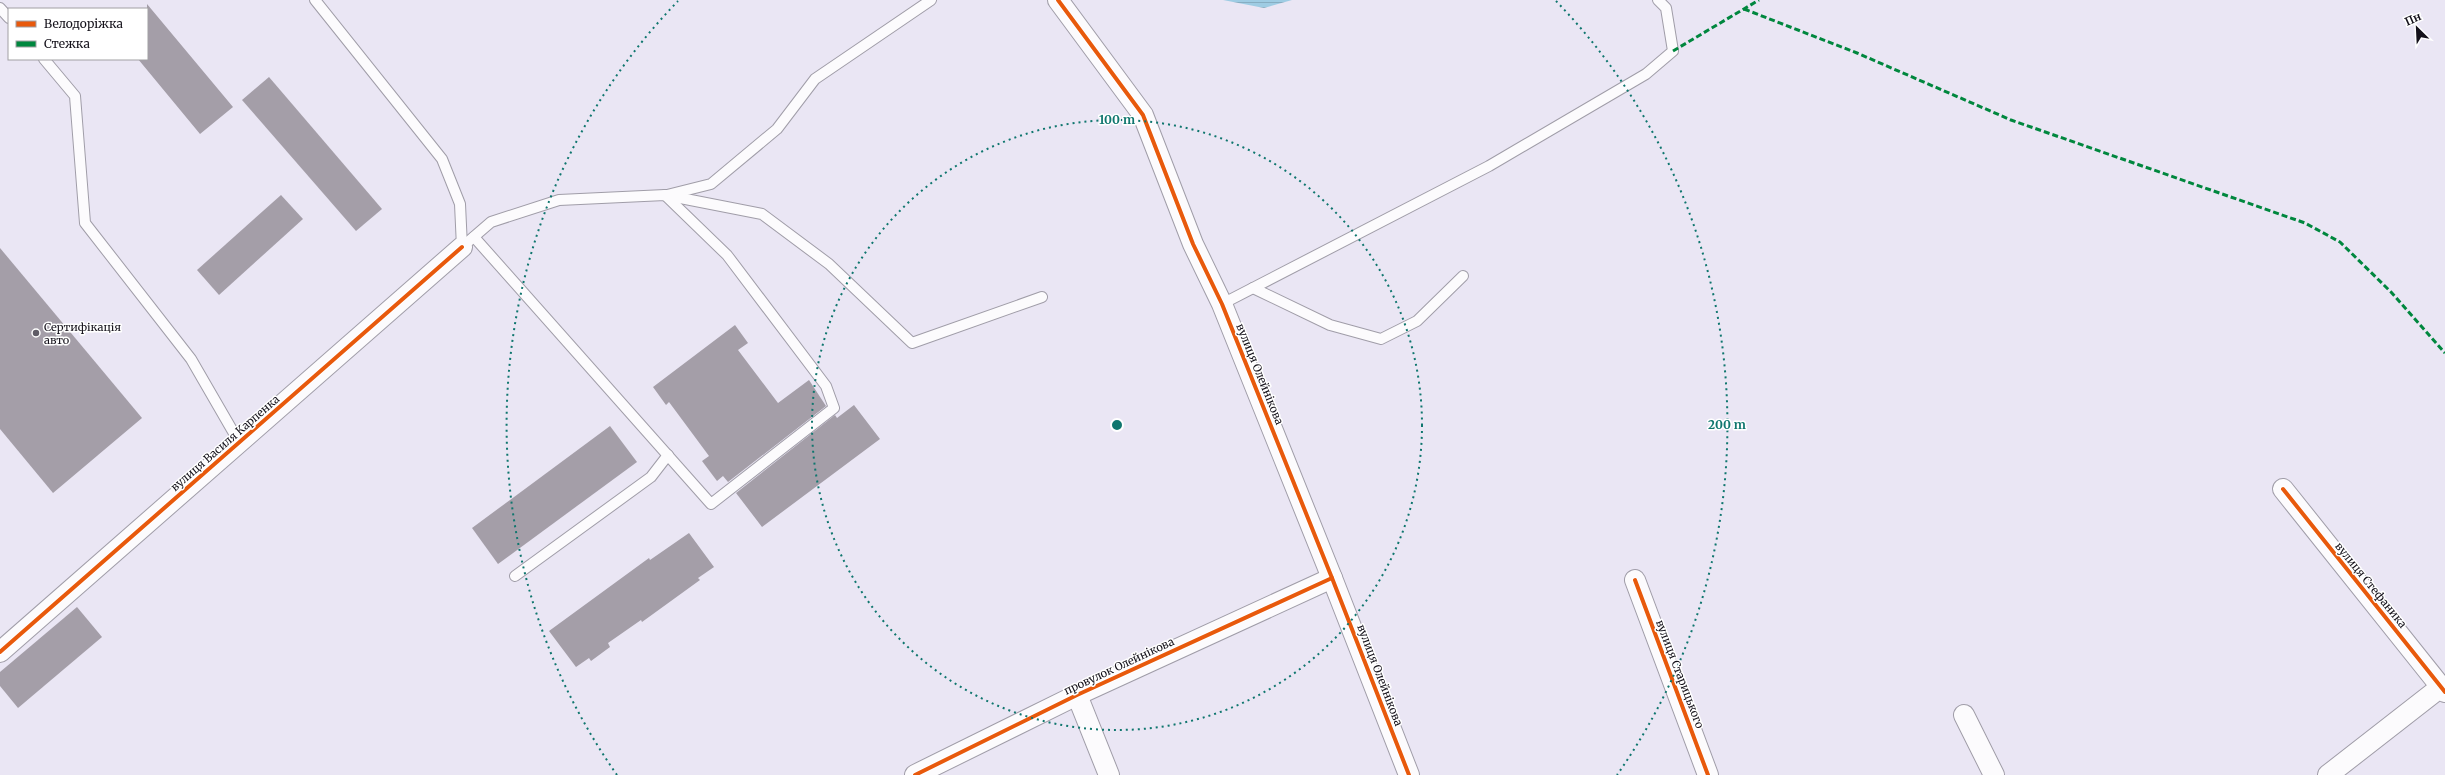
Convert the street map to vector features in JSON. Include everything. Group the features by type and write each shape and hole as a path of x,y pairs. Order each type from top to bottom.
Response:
{"street":[{"name":"вулиця Олейнікова","path":"1058,0 1143,115 1193,244 1222,304 1409,775"},
{"name":"вулиця Василя Карпенка","path":"0,652 468,242"},
{"name":"вулиця Стефаника","path":"2283,489 2443,690"},
{"name":"провулок Олейнікова","path":"914,775 1077,695 1332,578"},
{"name":"вулиця Старицького","path":"1634,580 1708,775"},
{"path":"2328,775 2443,690"},
{"name":"провулок Олейнікова","path":"1077,695 1109,775"},
{"path":"1964,715 1994,775"}],"lane":[{"path":"315,0 442,159 460,204 468,242 668,455 711,504 834,408 826,386 727,255 665,195"},
{"path":"468,242 491,222 559,200 665,195 711,184 777,129 814,79 931,0"},
{"path":"1222,304 1489,166 1646,74 1673,51 1666,8 1658,0"},
{"path":"0,8 8,17"},
{"path":"45,60 75,96 85,223 191,360 239,442"},
{"path":"665,195 762,214 829,264 912,343 1042,297"},
{"path":"1253,288 1330,325 1381,339 1417,321 1463,276"},
{"path":"515,576 651,477 668,455"}],"water":[{"path":"1223,0 1292,0 1264,8"}],"building":[{"path":"147,4 233,107 200,134 139,60 148,60"},
{"path":"269,77 382,209 356,231 242,100"},
{"path":"281,195 303,219 219,295 197,270"},
{"name":"Сертифікація авто","path":"0,248 142,418 53,493 0,429"},
{"path":"735,325 748,343 738,350 778,403 809,380 826,406 728,482 723,476 717,481 702,461 709,456 669,402 666,405 653,387"},
{"path":"854,405 880,439 762,527 736,493 835,415 837,418"},
{"path":"610,426 637,462 498,564 472,528"},
{"path":"689,533 714,567 698,578 700,580 642,622 641,620 608,643 610,647 591,661 589,658 576,667 549,631 649,558 650,560"},
{"path":"77,607 102,637 18,708 0,686 0,672"}],"marked path":[{"path":"1673,51 1759,0"},
{"path":"1744,9 1857,53 2011,120 2305,223 2340,242 2391,292 2445,353"}],"cycle path":[{"path":"1058,0 1143,115 1193,244 1222,304 1409,775"},
{"path":"0,652 462,247"},
{"path":"2283,489 2445,692"},
{"path":"915,775 1077,695 1332,578"},
{"path":"1635,580 1708,775"}],"place":[{"name":"Сертифікація авто","path":"36,333"}]}
